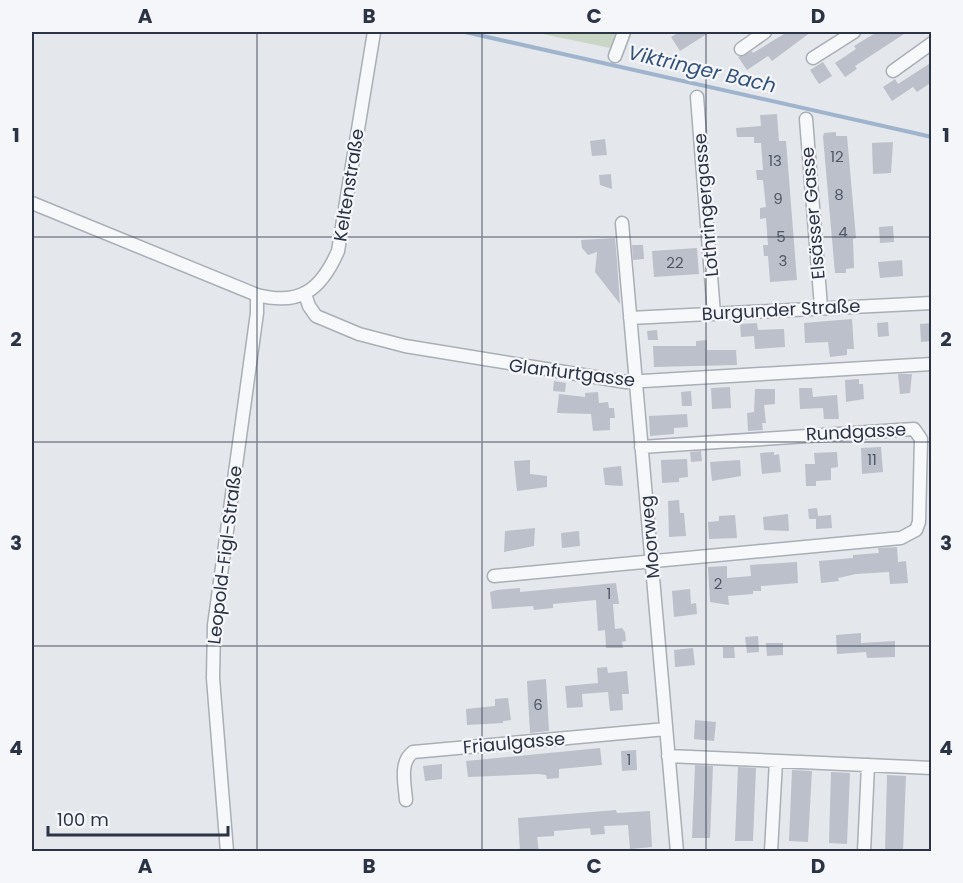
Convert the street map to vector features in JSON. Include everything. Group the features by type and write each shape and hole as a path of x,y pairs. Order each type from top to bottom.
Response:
{"street":[{"path":"615,56 624,32"},
{"path":"741,49 765,32"},
{"path":"813,58 854,32"},
{"name":"Keltenstraße","path":"305,294 320,283 338,251 374,35"},
{"path":"893,71 932,43"},
{"name":"Lothringergasse","path":"697,97 714,314"},
{"name":"Elsässer Gasse","path":"806,119 821,308"},
{"path":"32,203 257,295 272,299 293,298 305,294"},
{"name":"Moorweg","path":"622,223 677,852"},
{"name":"Glanfurtgasse","path":"305,294 316,316 358,334 405,346 488,362 636,383 932,364"},
{"name":"Leopold-Figl-Straße","path":"227,852 213,678 214,625 257,313 257,295"},
{"name":"Burgunder Straße","path":"630,318 932,303"},
{"name":"Rundgasse","path":"641,447 906,427 919,432 921,439 919,522 916,530 909,535 652,561"},
{"path":"494,576 652,561"},
{"name":"Friaulgasse","path":"406,800 404,764 407,756 413,752 666,729"},
{"path":"668,756 932,768"},
{"path":"771,852 776,761"},
{"path":"864,852 868,765"}],"green space":[{"path":"533,32 616,32 610,48"}],"building":[{"path":"679,32 710,32 680,51 671,37"},
{"path":"787,32 811,32 772,61 768,56 747,70 738,57 752,51 753,53"},
{"path":"877,32 907,32 855,66 857,69 845,77 835,63 856,49 854,46"},
{"path":"823,62 832,76 819,84 810,70"},
{"path":"932,62 932,82 917,92 913,87 892,101 883,87 895,79 898,84"},
{"path":"777,114 779,141 786,141 797,280 770,282 768,256 764,256 763,245 768,245 766,218 760,219 760,208 766,207 763,180 757,180 756,170 763,170 761,143 754,143 754,137 737,137 736,128 761,126 760,115"},
{"path":"836,132 836,136 847,136 856,238 853,239 854,268 846,269 846,273 835,273 823,137 824,133"},
{"path":"605,139 607,155 592,156 590,141"},
{"path":"893,142 891,173 873,174 872,143"},
{"path":"611,174 612,189 600,185 599,175"},
{"path":"893,226 894,242 880,243 879,227"},
{"path":"615,238 620,304 595,272 597,252 588,255 582,248 581,240"},
{"path":"632,245 643,245 644,259 633,260"},
{"path":"697,248 699,274 654,277 652,251"},
{"path":"902,260 903,276 880,278 878,262"},
{"path":"852,319 854,349 847,349 847,355 830,357 828,342 805,343 804,323"},
{"path":"888,322 889,336 878,337 877,323"},
{"path":"757,323 758,330 784,329 785,347 755,349 754,336 741,337 740,324"},
{"path":"932,323 932,341 921,342 920,324"},
{"path":"657,330 658,340 648,340 647,331"},
{"path":"707,340 707,350 736,350 737,365 654,367 653,346 696,346 696,341"},
{"path":"898,374 912,374 910,393 900,394"},
{"path":"859,379 859,384 863,384 864,399 846,402 845,380"},
{"path":"554,381 566,383 565,392 553,391"},
{"path":"730,387 731,408 712,409 711,388"},
{"path":"799,388 812,388 813,397 837,395 839,419 824,419 823,408 800,409"},
{"path":"755,389 775,389 775,404 764,405 766,423 762,423 763,430 748,431 747,413 754,412"},
{"path":"691,391 692,406 682,406 681,392"},
{"path":"598,392 599,403 608,402 609,408 614,408 615,418 610,418 610,430 593,431 591,414 557,413 559,394 585,397 585,393"},
{"path":"687,414 688,427 674,428 674,434 650,436 649,416"},
{"path":"881,447 883,472 862,474 861,448"},
{"path":"701,451 702,461 691,462 690,452"},
{"path":"774,452 774,455 779,454 781,472 762,474 760,453"},
{"path":"837,452 838,467 831,468 831,480 816,481 816,486 806,486 805,464 815,464 814,453"},
{"path":"687,459 688,477 679,478 679,482 662,483 661,460"},
{"path":"530,460 530,474 547,476 547,487 517,491 514,461"},
{"path":"740,460 741,476 712,481 710,462"},
{"path":"621,466 623,486 605,485 603,468"},
{"path":"679,500 680,513 684,513 686,536 669,537 668,501"},
{"path":"817,508 818,516 831,515 832,528 816,529 816,519 809,519 808,509"},
{"path":"788,514 789,531 764,530 763,517"},
{"path":"735,515 737,538 709,539 708,522 719,521 719,516"},
{"path":"535,528 534,546 504,552 505,531"},
{"path":"579,531 580,546 562,548 561,533"},
{"path":"897,547 898,562 906,561 908,583 890,584 889,572 856,574 838,578 839,581 821,583 819,561 853,558 853,555 879,553 878,548"},
{"path":"797,562 798,583 761,586 761,591 753,591 753,594 728,596 729,605 710,602 708,567 727,566 727,578 751,576 750,565"},
{"path":"616,583 619,604 613,604 615,629 622,628 625,632 626,641 622,642 623,648 606,648 605,630 598,631 596,600 553,604 553,608 534,610 533,606 492,609 490,592 497,590 520,588 520,592"},
{"path":"690,589 691,604 696,603 697,614 674,617 672,591"},
{"path":"861,633 861,643 895,641 895,657 867,658 866,652 837,654 836,635"},
{"path":"758,636 759,652 747,653 745,637"},
{"path":"766,643 783,643 783,655 767,656"},
{"path":"723,647 734,647 735,658 723,658"},
{"path":"693,648 695,665 675,667 674,650"},
{"path":"607,667 608,673 627,671 629,694 622,694 623,710 610,711 608,692 582,694 583,707 567,708 565,686 598,683 597,668"},
{"path":"546,679 549,731 530,733 527,681"},
{"path":"508,698 511,720 503,721 503,723 467,725 466,709 495,706 495,699"},
{"path":"695,720 716,722 714,741 694,739"},
{"path":"600,748 602,765 559,769 559,778 547,779 546,775 538,774 468,777 466,761"},
{"path":"636,750 637,770 622,771 621,751"},
{"path":"442,764 442,779 425,781 423,766"},
{"path":"695,765 713,766 710,838 692,838"},
{"path":"738,767 756,768 753,841 735,841"},
{"path":"792,770 812,771 808,842 789,841"},
{"path":"831,772 850,773 847,844 829,843"},
{"path":"887,775 906,776 903,852 885,851"},
{"path":"616,810 617,813 650,811 652,847 630,849 628,825 604,826 605,834 591,835 590,828 554,831 554,836 537,837 539,852 520,852 518,818"}],"waterway":[{"name":"Viktringer Bach","path":"465,32 932,137"}]}
